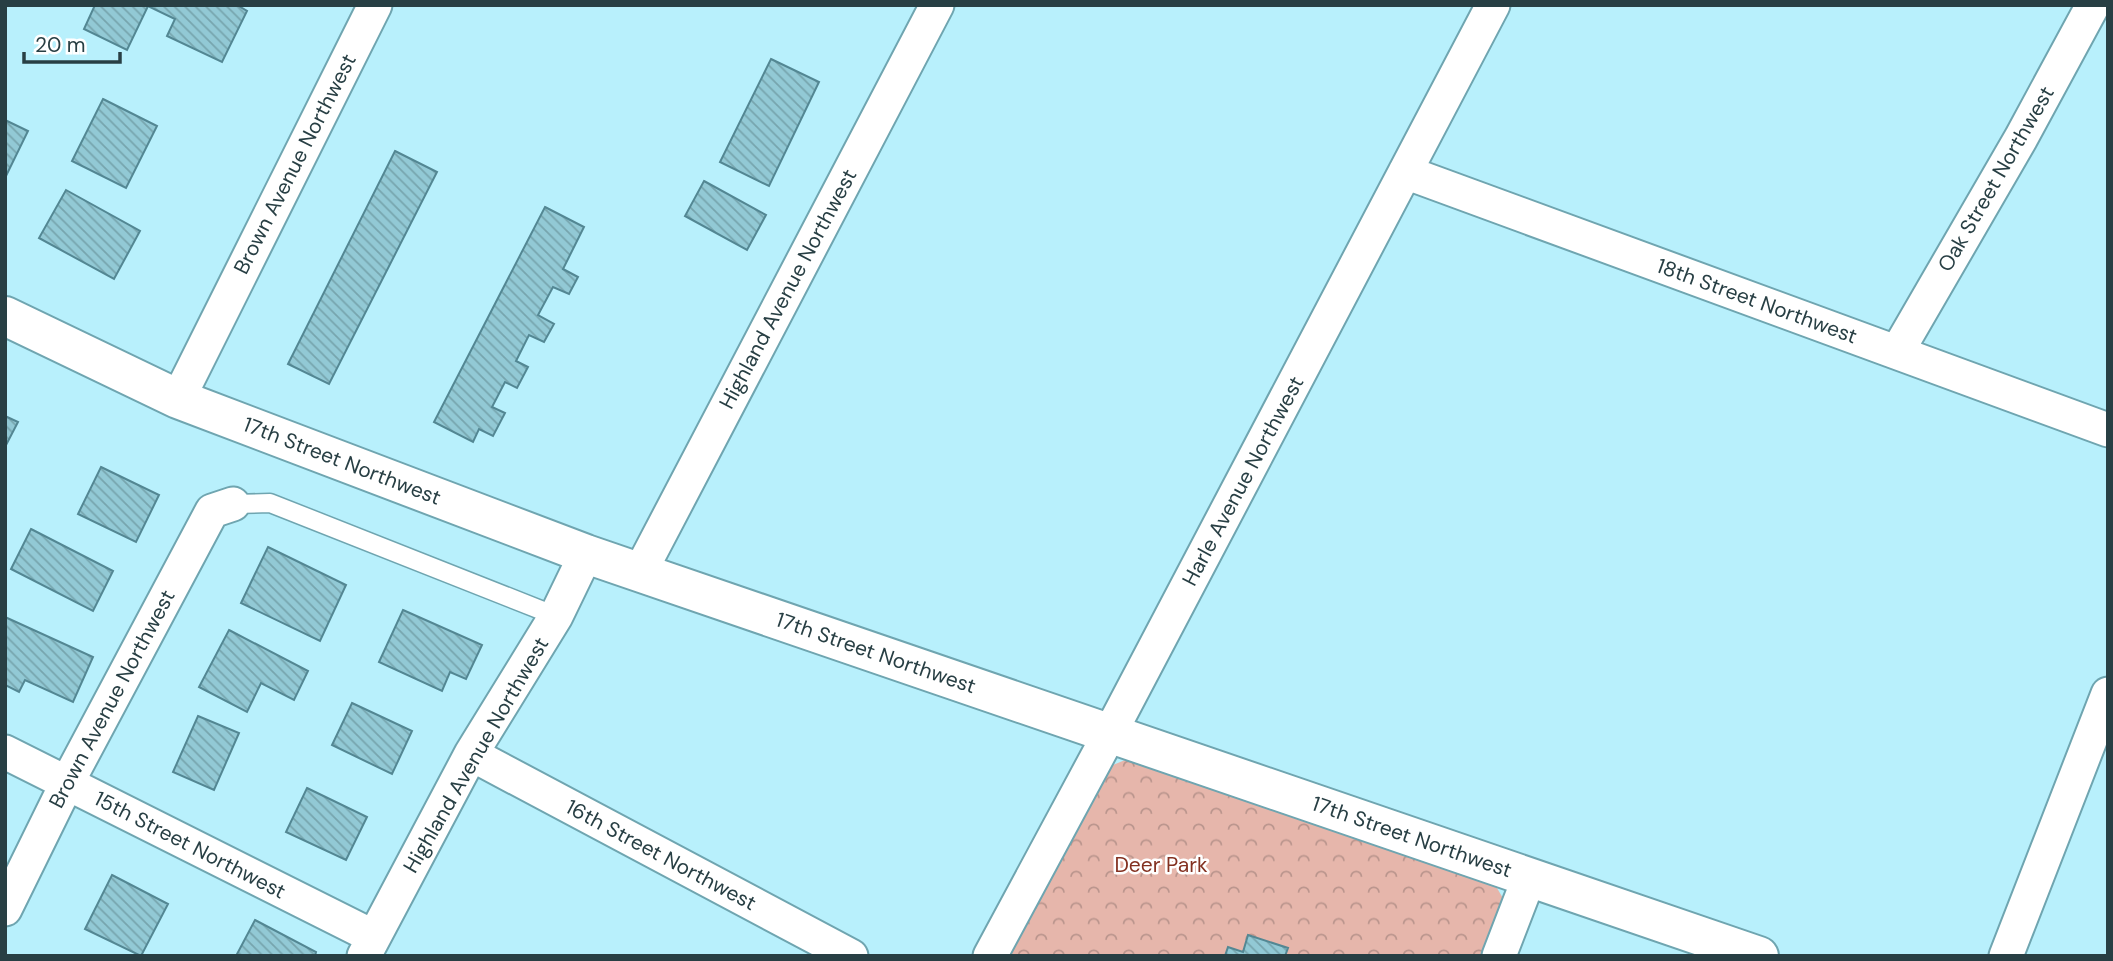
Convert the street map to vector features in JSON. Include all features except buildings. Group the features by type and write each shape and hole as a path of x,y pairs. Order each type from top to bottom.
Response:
{"street":[{"name":"Brown Avenue Northwest","path":"178,399 375,5"},
{"name":"Highland Avenue Northwest","path":"640,572 937,5"},
{"name":"Harle Avenue Northwest","path":"990,956 1111,733 1493,5"},
{"name":"Oak Street Northwest","path":"1897,352 2021,138 2093,5"},
{"name":"18th Street Northwest","path":"1405,172 2108,430"},
{"name":"17th Street Northwest","path":"5,316 178,399 586,554 1759,956"},
{"name":"Brown Avenue Northwest","path":"5,909 67,783 212,510 233,504"},
{"name":"Highland Avenue Northwest","path":"369,946 471,754 556,616 586,554"},
{"path":"2006,956 2108,694"},
{"name":"15th Street Northwest","path":"5,752 369,946"},
{"name":"16th Street Northwest","path":"471,754 851,956"},
{"path":"1499,956 1528,878"}],"lane":[{"path":"233,504 270,503 556,616"}],"green space":[{"name":"Deer Park","path":"1125,760 1143,762 1490,883 1497,888 1504,900 1488,956 1009,956 1106,773 1113,765"}]}
